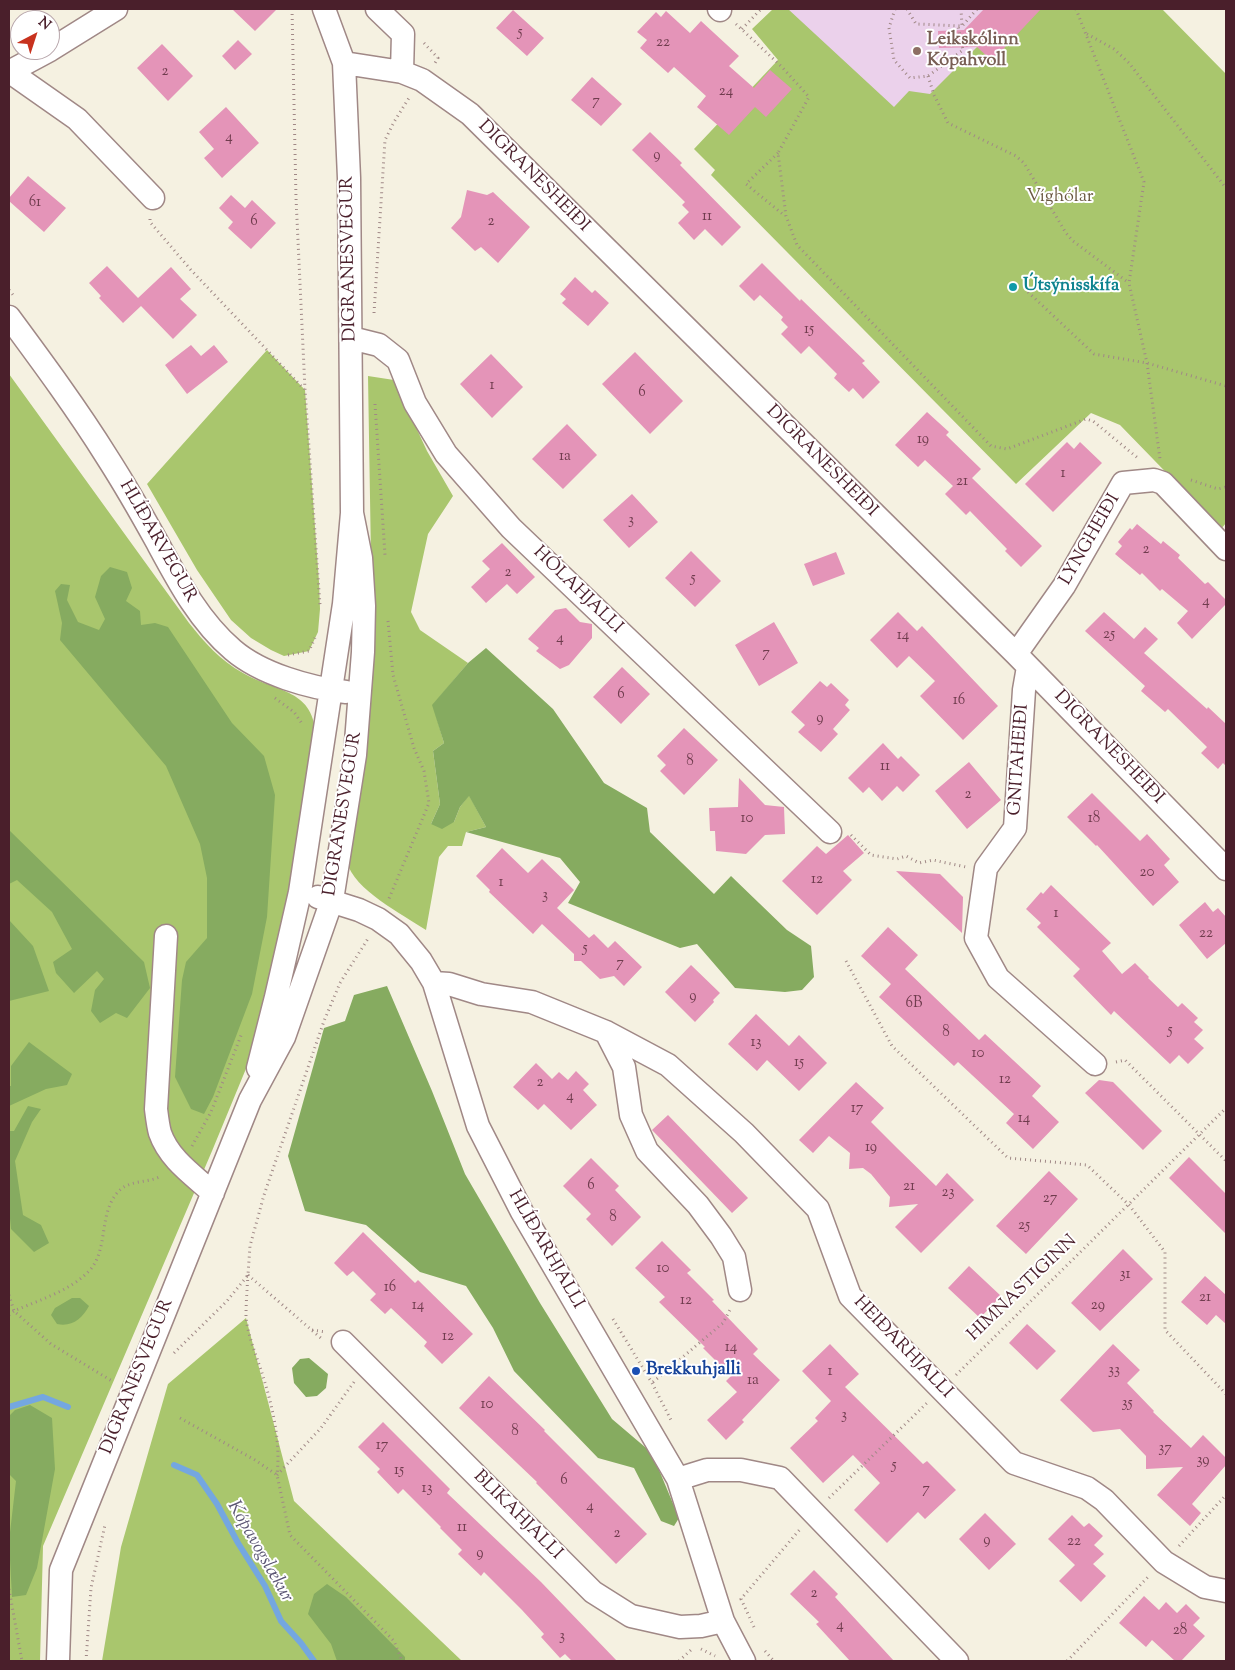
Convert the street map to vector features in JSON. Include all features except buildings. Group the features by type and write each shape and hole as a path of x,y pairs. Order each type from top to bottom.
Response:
{"street":[{"path":"60,44 116,9"},
{"name":"DIGRANESVEGUR","path":"250,1100 300,892 344,604 352,513 352,338 344,63 324,9"},
{"path":"377,9 403,34 402,72"},
{"path":"31,60 9,72 77,119 153,198"},
{"name":"DIGRANESHEIÐI","path":"344,63 402,72 422,80 470,114 1022,661 1226,869"},
{"name":"HLÍÐARVEGUR","path":"14,310 52,375 107,456 181,586 205,622 234,651 267,671 300,683 330,690 361,693"},
{"name":"HÓLAHJALLI","path":"352,338 379,344 398,360 415,404 446,454 512,528 830,832"},
{"name":"LYNGHEIÐI","path":"1022,661 1123,483 1154,480 1164,483 1226,549"},
{"name":"DIGRANESVEGUR","path":"58,1661 61,1570 250,1100 284,1037 332,900 355,755 364,643 361,558 352,513"},
{"name":"GNITAHEIÐI","path":"1022,661 1024,690 1015,828 986,868 976,938 998,978 1095,1064"},
{"name":"HLÍÐARHJALLI","path":"300,892 332,900 378,919 399,934 434,982 478,1126 522,1212 678,1480 723,1621 744,1661"},
{"path":"166,936 156,1110 160,1133 169,1152 213,1193"},
{"name":"HEIÐARHJALLI","path":"434,982 449,984 481,994 532,1002 606,1032 668,1065 744,1133 818,1209 850,1296 1014,1463 1087,1488 1104,1500 1164,1562 1205,1587 1226,1592"},
{"path":"606,1032 624,1067 631,1115 647,1152 698,1205 721,1236 734,1257 740,1290"},
{"name":"BLIKAHJALLI","path":"332,1339 593,1592 631,1616 680,1627 702,1626 723,1621"},
{"path":"678,1480 708,1470 741,1470 780,1478 957,1661"}],"path":[{"path":"292,9 296,198 305,390 320,609"},
{"path":"742,29 761,9"},
{"path":"895,9 889,28 894,60 910,78 928,76 963,50 960,26 961,9"},
{"path":"907,9 916,24 960,26 977,9"},
{"path":"1076,9 1144,182 1129,283 1147,363 1160,465"},
{"path":"719,10 782,67 809,97 778,153 746,184 786,216"},
{"path":"1087,34 1114,48 1226,188"},
{"path":"928,76 934,95 948,123 1016,156 1024,163 1066,233 1073,241 1129,283"},
{"path":"778,153 786,216 797,245 991,446 1007,449 1086,419 1094,421 1142,462"},
{"path":"153,198 150,222 191,270 305,390"},
{"path":"9,290 14,310"},
{"path":"1028,292 1094,354 1147,363 1226,386"},
{"path":"305,734 299,718 294,712 278,702 270,690 284,656 309,650 318,632"},
{"path":"830,832 849,833 871,855 897,859 906,856 919,863 933,860 965,867 986,868"},
{"path":"388,900 396,907"},
{"path":"846,961 892,1046 1008,1158 1087,1165 1129,1205 1165,1252 1166,1330 1226,1394"},
{"path":"9,1315 71,1285 90,1270 100,1252 108,1211 115,1196 130,1184 154,1180 166,1174 179,1163 195,1143 244,1030"},
{"path":"1095,1064 1125,1060 1226,1161"},
{"name":"HIMNASTIGINN","path":"838,1488 942,1389 1226,1108"},
{"path":"332,1339 311,1330 248,1275 246,1318 253,1347 268,1392 277,1436 279,1458 276,1475 290,1535 394,1641 402,1661"},
{"path":"652,1382 723,1323 740,1290"},
{"path":"9,1295 14,1311 51,1344 112,1381"},
{"path":"611,1316 652,1382 674,1426"},
{"path":"311,1330 332,1339"},
{"path":"276,1475 321,1428 357,1378"},
{"path":"180,1418 254,1460 276,1475"},
{"path":"1067,1661 1164,1562 1226,1495"},
{"path":"741,1599 802,1527"},
{"path":"9,1589 22,1661"},
{"path":"737,1592 757,1634"},
{"path":"764,1651 774,1661"},
{"path":"680,1661 687,1654"}],"shaded area":[{"name":"Leikskólinn Kópahvoll","path":"777,9 1035,9 952,98 894,108"}],"green space":[{"name":"Víghólar","path":"773,9 788,9 894,107 909,91 930,94 1015,9 1162,9 1226,74 1226,523 1221,529 1120,425 1091,413 1016,484 711,175 715,170 694,149 778,60 752,29"},
{"path":"267,350 305,390 319,582 320,609 318,632 309,651 284,656 251,638 231,620 197,570 147,484"},
{"path":"9,374 189,623 213,651 227,663 243,673 292,694 301,701 309,710 314,722 316,739 298,827 283,927 250,1059 43,1546 40,1661 9,1661"},
{"path":"368,376 394,380 427,451 453,496 428,534 411,612 420,630 468,663 433,705 444,743 433,751 440,804 431,824 454,822 460,807 469,795 486,827 466,832 462,846 448,846 439,857 426,930 369,892 351,872 347,862 371,558"},
{"path":"110,567 127,572 132,588 126,601 140,611 141,625 155,623 168,627 232,723 264,756 275,795 267,917 252,994 213,1097 204,1114 191,1109 175,1077 182,980 186,962 207,938 207,878 200,844 166,766 60,640 62,623 55,591 61,584 70,585 67,600 78,622 99,630 105,619 95,597 101,576"},
{"path":"486,648 553,709 604,783 647,808 650,832 714,894 731,876 787,930 811,946 814,977 802,990 785,992 735,988 697,944 680,948 568,903 580,882 560,858 466,832 486,827 469,796 460,807 454,822 442,829 431,824 440,804 433,751 444,743 432,705 468,663"},
{"path":"9,830 144,962 150,988 127,1018 116,1013 100,1023 91,1011 95,990 104,979 97,971 74,993 56,973 53,962 72,949 52,912 17,880 9,884"},
{"path":"9,920 33,946 49,991 9,1001"},
{"path":"387,986 465,1174 540,1303 612,1419 652,1453 679,1518 674,1526 661,1521 634,1468 598,1458 514,1371 493,1328 466,1286 420,1272 366,1225 305,1211 288,1156 324,1028 345,1021 354,995"},
{"path":"29,1042 72,1074 67,1085 46,1089 9,1106 11,1066"},
{"path":"28,1106 41,1109 32,1122 15,1161 23,1215 41,1225 49,1243 34,1252 11,1229 9,1208 9,1131 14,1131"},
{"path":"72,1298 80,1298 89,1306 76,1321 62,1325 57,1324 51,1315 55,1308"},
{"path":"246,1318 294,1501 462,1661 102,1661 121,1547 168,1384"},
{"path":"309,1358 328,1374 326,1388 317,1396 306,1397 294,1383 292,1368 300,1359"},
{"path":"30,1405 52,1418 55,1469 37,1568 26,1595 12,1597 9,1541 16,1481 9,1474 9,1416 15,1410"},
{"path":"327,1584 346,1597 405,1657 405,1661 337,1661 331,1644 308,1614 314,1594"}],"waterway":[{"name":"Kópavogslækur","path":"9,1407 43,1397 68,1407"},
{"name":"Kópavogslækur","path":"174,1465 197,1475 217,1504 238,1543 265,1586 281,1621 314,1661"}],"place":[{"name":"Leikskólinn Kópahvoll","path":"917,51"},
{"name":"Útsýnisskífa","path":"1013,287"},
{"name":"Brekkuhjalli","path":"636,1371"}]}
